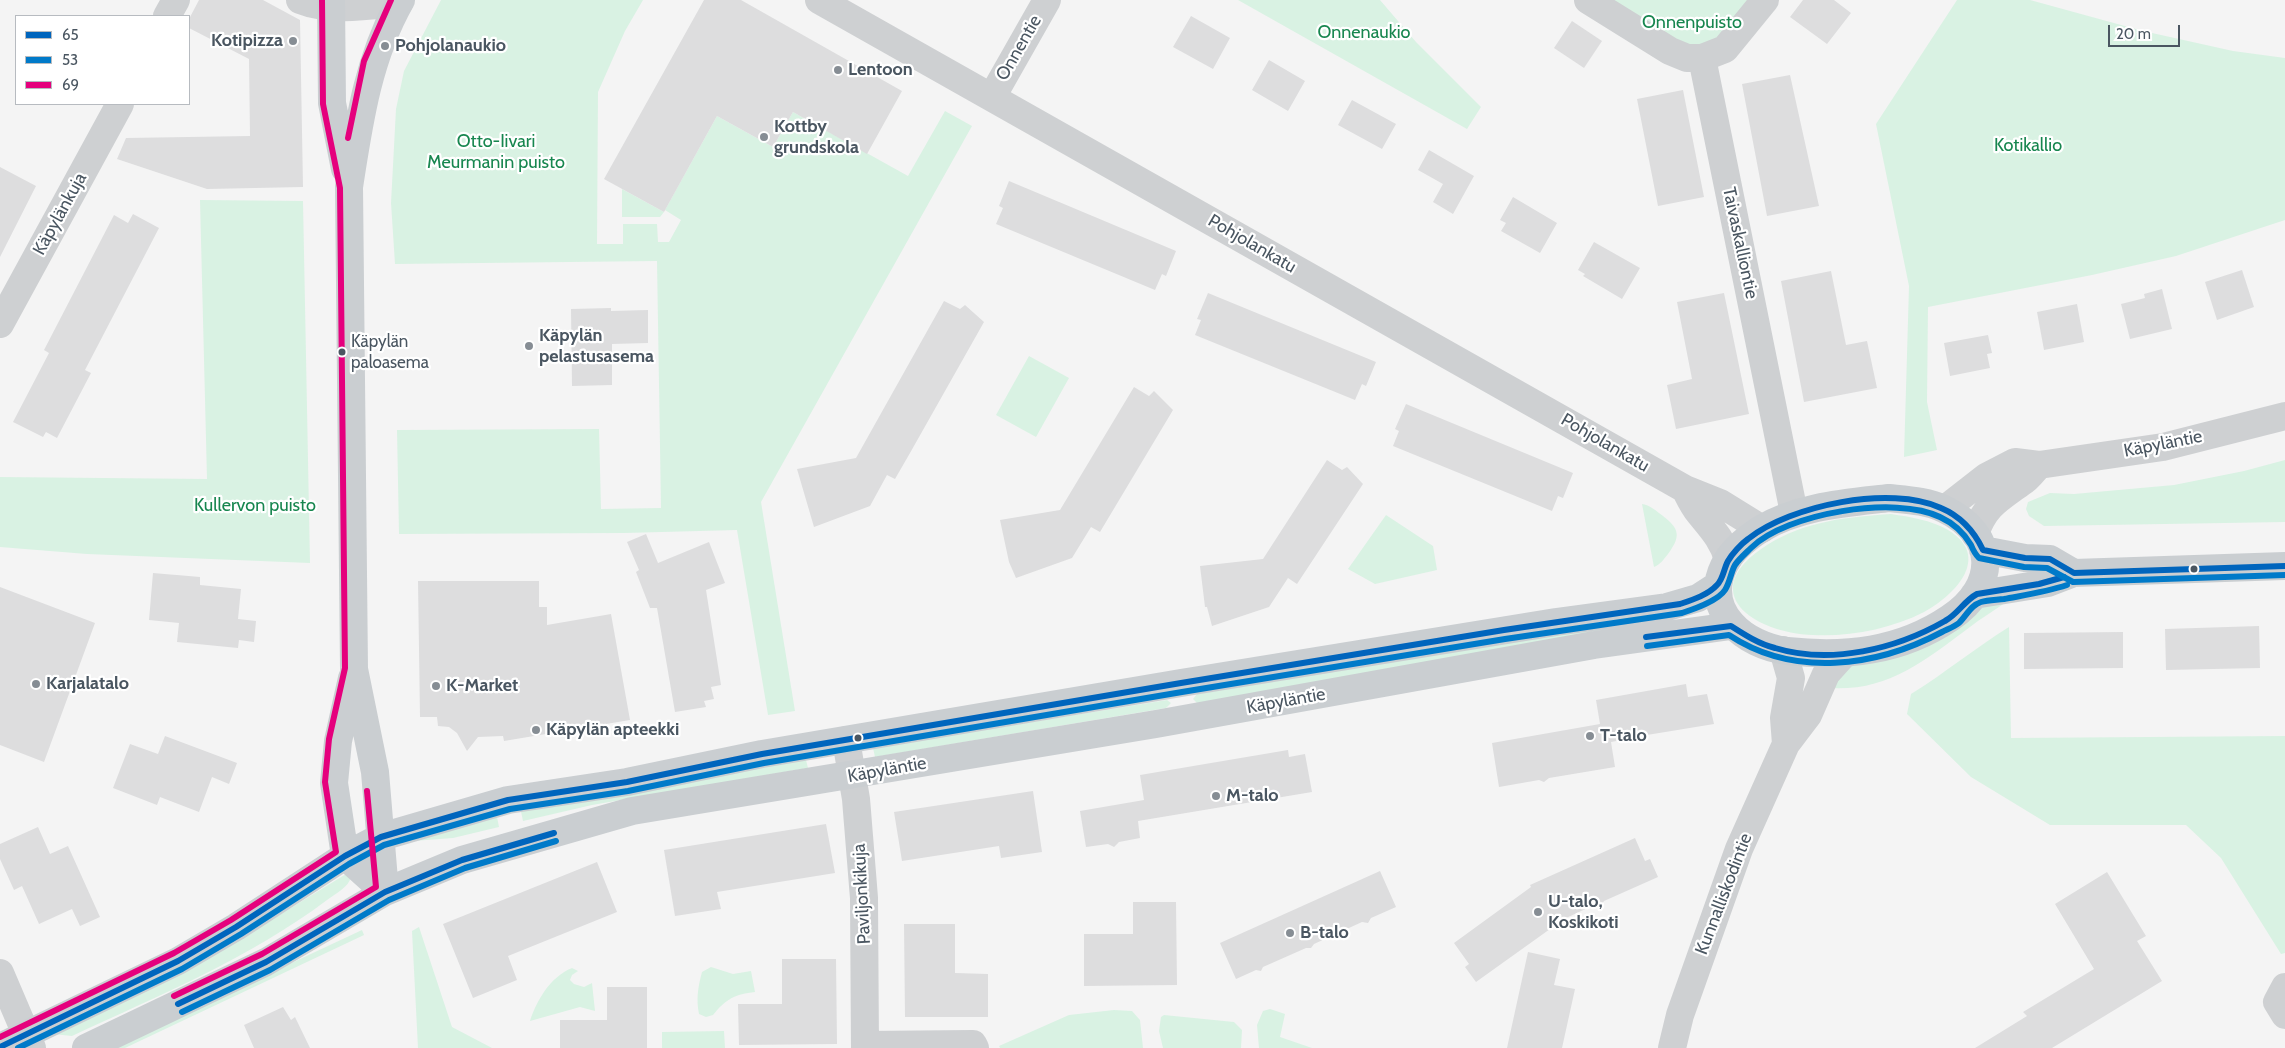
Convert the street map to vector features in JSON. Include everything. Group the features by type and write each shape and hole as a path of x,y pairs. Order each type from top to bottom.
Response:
{"main road":[{"path":"385,892 374,772 354,669 349,187 360,117 372,64 400,2"},
{"path":"331,3 332,103 349,187"},
{"path":"1889,498 1924,502 1945,510 1970,527 1979,542 1986,571 1982,585 1974,595 1951,617 1928,630 1884,647 1826,655 1783,650 1754,641 1731,626 1723,611 1718,586 1720,575 1728,559 1745,540 1794,513 1841,503 1889,498"},
{"path":"1979,542 2024,558 2050,558 2074,573"},
{"path":"1974,595 2048,583 2074,573 2285,566"},
{"name":"Käpyläntie","path":"0,1047 29,1041 178,961 236,927 345,856 381,838 508,800 628,782 762,754 1474,635 1674,605 1698,598 1718,586"},
{"name":"Käpyläntie","path":"86,1048 266,962 385,892 462,860 632,811 852,776 1202,716 1594,645 1731,626"},
{"path":"354,669 338,742 334,783 345,856 385,892"}],"street":[{"path":"168,15 176,0"},
{"path":"300,0 354,7 400,2"},
{"name":"Pohjolankatu","path":"818,0 1685,489 1720,503 1762,529"},
{"name":"Onnentie","path":"992,97 1047,0"},
{"path":"1588,0 1670,51 1687,58 1702,58 1725,49 1765,0"},
{"name":"Taivaskalliontie","path":"1702,58 1794,513"},
{"name":"Käpylänkuja","path":"0,324 119,105"},
{"name":"Käpyläntie","path":"1945,510 1976,484 2015,462 2039,465 2163,447 2285,416"},
{"path":"1979,542 1980,520 1988,508 1999,496 2024,481 2039,465"},
{"path":"1685,489 1698,512 1716,531 1724,544 1728,559"},
{"name":"Kunnalliskodintie","path":"1783,650 1791,678 1784,718 1786,744"},
{"name":"Kunnalliskodintie","path":"1672,1048 1680,1015 1739,849 1786,744 1808,715 1826,674 1844,654"},
{"name":"Paviljonkikuja","path":"846,740 852,776 864,898 865,1047"},
{"path":"0,973 29,1041"},
{"path":"2285,987 2277,1002 2285,1015"},
{"path":"865,1047 973,1044 974,1048"}],"green space":[{"name":"Otto-Iivari Meurmanin puisto","path":"441,0 643,0 625,31 598,92 597,244 623,244 623,224 657,224 658,242 669,242 681,220 665,210 717,116 773,147 793,112 908,176 945,111 972,126 761,502 795,711 768,715 737,530 624,533 399,534 397,430 599,429 601,509 661,508 657,261 395,264 391,203 396,109 404,71"},
{"name":"Onnenaukio","path":"1238,0 1380,0 1416,42 1481,107 1467,129"},
{"name":"Onnenpuisto","path":"1609,0 1755,0 1718,43 1685,46"},
{"name":"Kotikallio","path":"1957,0 2030,0 2143,31 2233,51 2285,58 2285,220 2176,256 2092,275 1928,307 1927,402 1937,450 1904,457 1909,286 1876,124"},
{"path":"622,189 664,212 660,217 622,217"},
{"name":"Kullervon puisto","path":"200,200 303,201 310,563 87,554 0,547 0,477 207,479"},
{"path":"1029,356 1069,378 1036,437 996,415"},
{"path":"2285,460 2285,522 2044,526 2029,516 2026,509 2028,502 2050,493 2074,494 2174,485 2244,471"},
{"path":"1642,504 1651,507 1671,522 1677,536 1668,554 1662,562 1654,567"},
{"path":"1891,514 1920,519 1948,530 1961,541 1967,552 1968,564 1957,586 1947,596 1924,612 1898,623 1870,631 1841,635 1813,635 1771,627 1753,618 1740,607 1733,594 1735,579 1745,562 1767,545 1796,530 1811,525 1842,519"},
{"path":"1386,515 1433,546 1437,570 1375,584 1348,569"},
{"path":"2014,597 1934,654 1902,673 1868,685 1848,688 1827,688 1839,670 1975,608"},
{"path":"1670,616 1671,624 1197,703 1193,699 1197,694"},
{"path":"2009,627 2011,738 2285,736 2285,953 2281,954 2221,858 2186,825 2050,825 1971,777 1907,714 1911,694"},
{"path":"1167,700 1171,703 1166,708 875,757 873,748"},
{"path":"806,760 808,768 592,805 523,821 520,807"},
{"path":"496,812 499,827 453,838 413,841"},
{"path":"346,874 351,877 350,881 341,890 298,921 236,958 72,1036 53,1034 229,946"},
{"path":"419,927 452,1027 492,1048 418,1048 412,931"},
{"path":"362,930 364,935 125,1048 110,1048"},
{"path":"711,967 733,974 751,971 755,992 731,998 713,1015 706,1017 699,1014 699,983 702,972"},
{"path":"572,968 578,971 572,975 570,980 574,984 584,987 592,983 595,1011 580,1007 530,1021 536,1005 545,990 557,977"},
{"path":"1270,1009 1285,1014 1280,1037 1312,1048 1259,1048 1257,1025 1263,1011"},
{"path":"1114,1010 1132,1011 1140,1020 1143,1048 1000,1048 999,1046 1069,1015"},
{"path":"1164,1015 1234,1022 1242,1030 1241,1048 1163,1048 1159,1031 1161,1017"},
{"path":"724,1031 725,1048 662,1048 662,1032"}],"building":[{"path":"199,0 263,0 300,20 303,187 207,189 117,159 126,138 250,136 249,59 190,29 190,17"},
{"path":"704,0 741,0 902,91 867,154 793,112 773,147 717,116 664,212 604,179"},
{"path":"1803,0 1834,0 1851,13 1827,44 1790,17"},
{"path":"1191,16 1230,38 1213,69 1173,47"},
{"path":"1572,21 1602,41 1584,68 1554,48"},
{"path":"1269,60 1305,81 1288,111 1252,90"},
{"path":"1790,75 1819,206 1767,216 1742,84"},
{"path":"1683,90 1704,197 1658,206 1637,99"},
{"path":"1352,100 1396,124 1382,149 1338,125"},
{"path":"1429,150 1474,176 1453,214 1433,202 1443,184 1418,170"},
{"path":"0,167 36,186 0,257"},
{"path":"1009,181 1176,251 1166,276 1162,274 1155,290 996,224 1003,208 999,206"},
{"path":"1513,197 1557,223 1540,253 1501,231 1506,223 1500,220"},
{"path":"133,214 159,228 85,370 91,373 57,438 46,432 43,437 13,422 49,353 44,350 114,215 128,223"},
{"path":"1594,242 1640,268 1622,299 1583,276 1585,274 1578,270"},
{"path":"2242,270 2254,307 2217,320 2205,282"},
{"path":"1831,271 1846,345 1867,341 1877,388 1804,402 1781,281"},
{"path":"2162,289 2172,329 2130,339 2121,304 2145,298 2144,294"},
{"path":"1208,293 1376,362 1366,386 1362,384 1355,400 1195,335 1201,320 1197,319"},
{"path":"1724,293 1749,414 1676,429 1667,385 1692,379 1677,302"},
{"path":"944,301 960,309 965,305 984,322 910,453 895,479 887,475 870,506 814,527 797,469 856,458"},
{"path":"2077,304 2084,342 2044,350 2037,312"},
{"path":"611,308 611,311 648,310 648,343 612,344 612,385 572,386 571,309"},
{"path":"1988,335 1992,353 1987,354 1990,368 1950,376 1944,343"},
{"path":"1134,387 1149,396 1154,391 1173,410 1100,532 1091,527 1072,558 1016,578 1009,562 1000,520 1060,510"},
{"path":"1406,404 1573,473 1563,498 1558,496 1552,511 1393,446 1399,431 1395,429"},
{"path":"1327,460 1342,470 1347,467 1363,484 1297,584 1288,578 1269,607 1212,626 1207,607 1205,607 1200,566 1263,559"},
{"path":"646,534 658,563 709,542 725,583 706,590 721,685 711,687 714,699 704,701 706,707 675,712 657,608 650,608 636,572 639,570 627,542"},
{"path":"153,573 200,577 200,585 241,589 238,619 256,621 254,642 239,640 238,648 177,642 179,623 149,620"},
{"path":"418,581 539,581 539,607 547,607 547,625 611,614 630,720 504,741 503,736 478,737 467,751 457,733 449,727 438,726 437,717 420,717"},
{"name":"Karjalatalo","path":"0,587 95,623 44,762 0,745"},
{"path":"2259,626 2260,668 2166,670 2165,629"},
{"path":"2123,632 2123,668 2024,669 2024,633"},
{"name":"T-talo","path":"1686,684 1688,697 1707,694 1714,724 1647,735 1642,740 1637,737 1611,742 1615,767 1549,778 1544,782 1539,780 1499,787 1492,743 1600,724 1596,700"},
{"path":"165,736 237,763 229,784 212,777 199,812 160,797 157,805 113,788 130,744 158,754"},
{"name":"M-talo","path":"1288,750 1289,757 1305,754 1312,792 1138,821 1140,838 1119,842 1114,847 1108,844 1086,847 1080,811 1144,800 1140,775"},
{"path":"1033,791 1042,852 1001,858 999,846 902,861 894,812"},
{"path":"826,824 835,873 717,892 721,909 675,916 664,850"},
{"path":"38,827 50,854 68,846 100,917 80,926 72,909 39,924 22,886 14,890 0,859 0,844"},
{"name":"U-talo, Koskikoti","path":"1635,838 1645,861 1650,859 1658,877 1604,901 1602,904 1596,904 1564,919 1476,982 1465,967 1469,964 1454,943 1531,887 1530,885"},
{"path":"597,862 617,912 508,956 517,980 473,998 443,924"},
{"name":"B-talo","path":"1380,871 1396,907 1371,918 1368,923 1362,922 1314,944 1311,948 1306,948 1263,967 1261,971 1256,970 1236,979 1220,943"},
{"path":"2107,872 2146,936 2137,941 2162,981 2052,1048 1975,1048 2027,1016 2023,1012 2094,969 2055,904"},
{"path":"1133,902 1176,902 1177,985 1084,986 1084,934 1133,934"},
{"path":"904,924 955,924 955,973 988,974 988,1017 905,1017"},
{"path":"1528,952 1560,959 1554,985 1575,989 1562,1048 1507,1048"},
{"path":"782,959 836,959 837,1044 739,1045 738,1004 782,1004"},
{"path":"607,987 647,987 647,1048 560,1048 560,1020 607,1020"},
{"path":"283,1007 291,1020 295,1017 310,1048 254,1048 244,1025"}],"transit line":[{"name":"69","path":"0,1037 174,953 231,920 336,852 325,782 329,739 345,668 340,188 323,104 322,0"},
{"name":"69","path":"348,138 364,61 391,0"},
{"name":"65","path":"0,1047 178,961 236,927 345,856 381,837 508,800 627,782 762,754 1504,630 1680,604 1700,597 1713,589 1721,580 1728,561 1734,552 1745,541 1767,527 1815,508 1841,502 1895,498 1920,501 1948,511 1960,520 1971,530 1983,550 2025,558 2050,559 2074,573 2285,566"},
{"name":"53","path":"18,1048 182,969 241,934 349,864 384,845 510,809 628,791 764,763 1505,639 1682,613 1705,604 1722,594 1737,563 1751,548 1767,536 1789,525 1842,511 1870,508 1897,508 1921,511 1945,519 1954,525 1965,536 1979,558 2024,567 2047,568 2073,582 2285,575"},
{"name":"65","path":"1646,637 1731,626 1763,644 1796,653 1818,655 1863,651 1884,646 1926,631 1950,618 1977,594 2039,584 2064,577"},
{"name":"53","path":"1647,646 1729,635 1754,649 1780,658 1835,663 1863,660 1917,644 1951,628 1959,623 1974,606 1981,602 2051,590 2067,585"},
{"name":"69","path":"174,996 262,954 376,887 367,791"},
{"name":"65","path":"178,1004 266,962 385,892 462,860 554,833"},
{"name":"53","path":"182,1012 270,970 389,900 465,868 556,841"}],"place":[{"name":"Kotipizza","path":"293,41"},
{"name":"Pohjolanaukio","path":"385,46"},
{"name":"Lentoon","path":"838,70"},
{"name":"Kottby grundskola","path":"764,137"},
{"name":"Käpylän pelastusasema","path":"529,346"},
{"name":"Käpylän paloasema","path":"342,352"},
{"name":"Karjalatalo","path":"36,684"},
{"name":"K-Market","path":"436,686"},
{"name":"Käpylän apteekki","path":"536,730"},
{"name":"T-talo","path":"1590,736"},
{"name":"M-talo","path":"1216,796"},
{"name":"U-talo, Koskikoti","path":"1538,912"},
{"name":"B-talo","path":"1290,933"}]}
